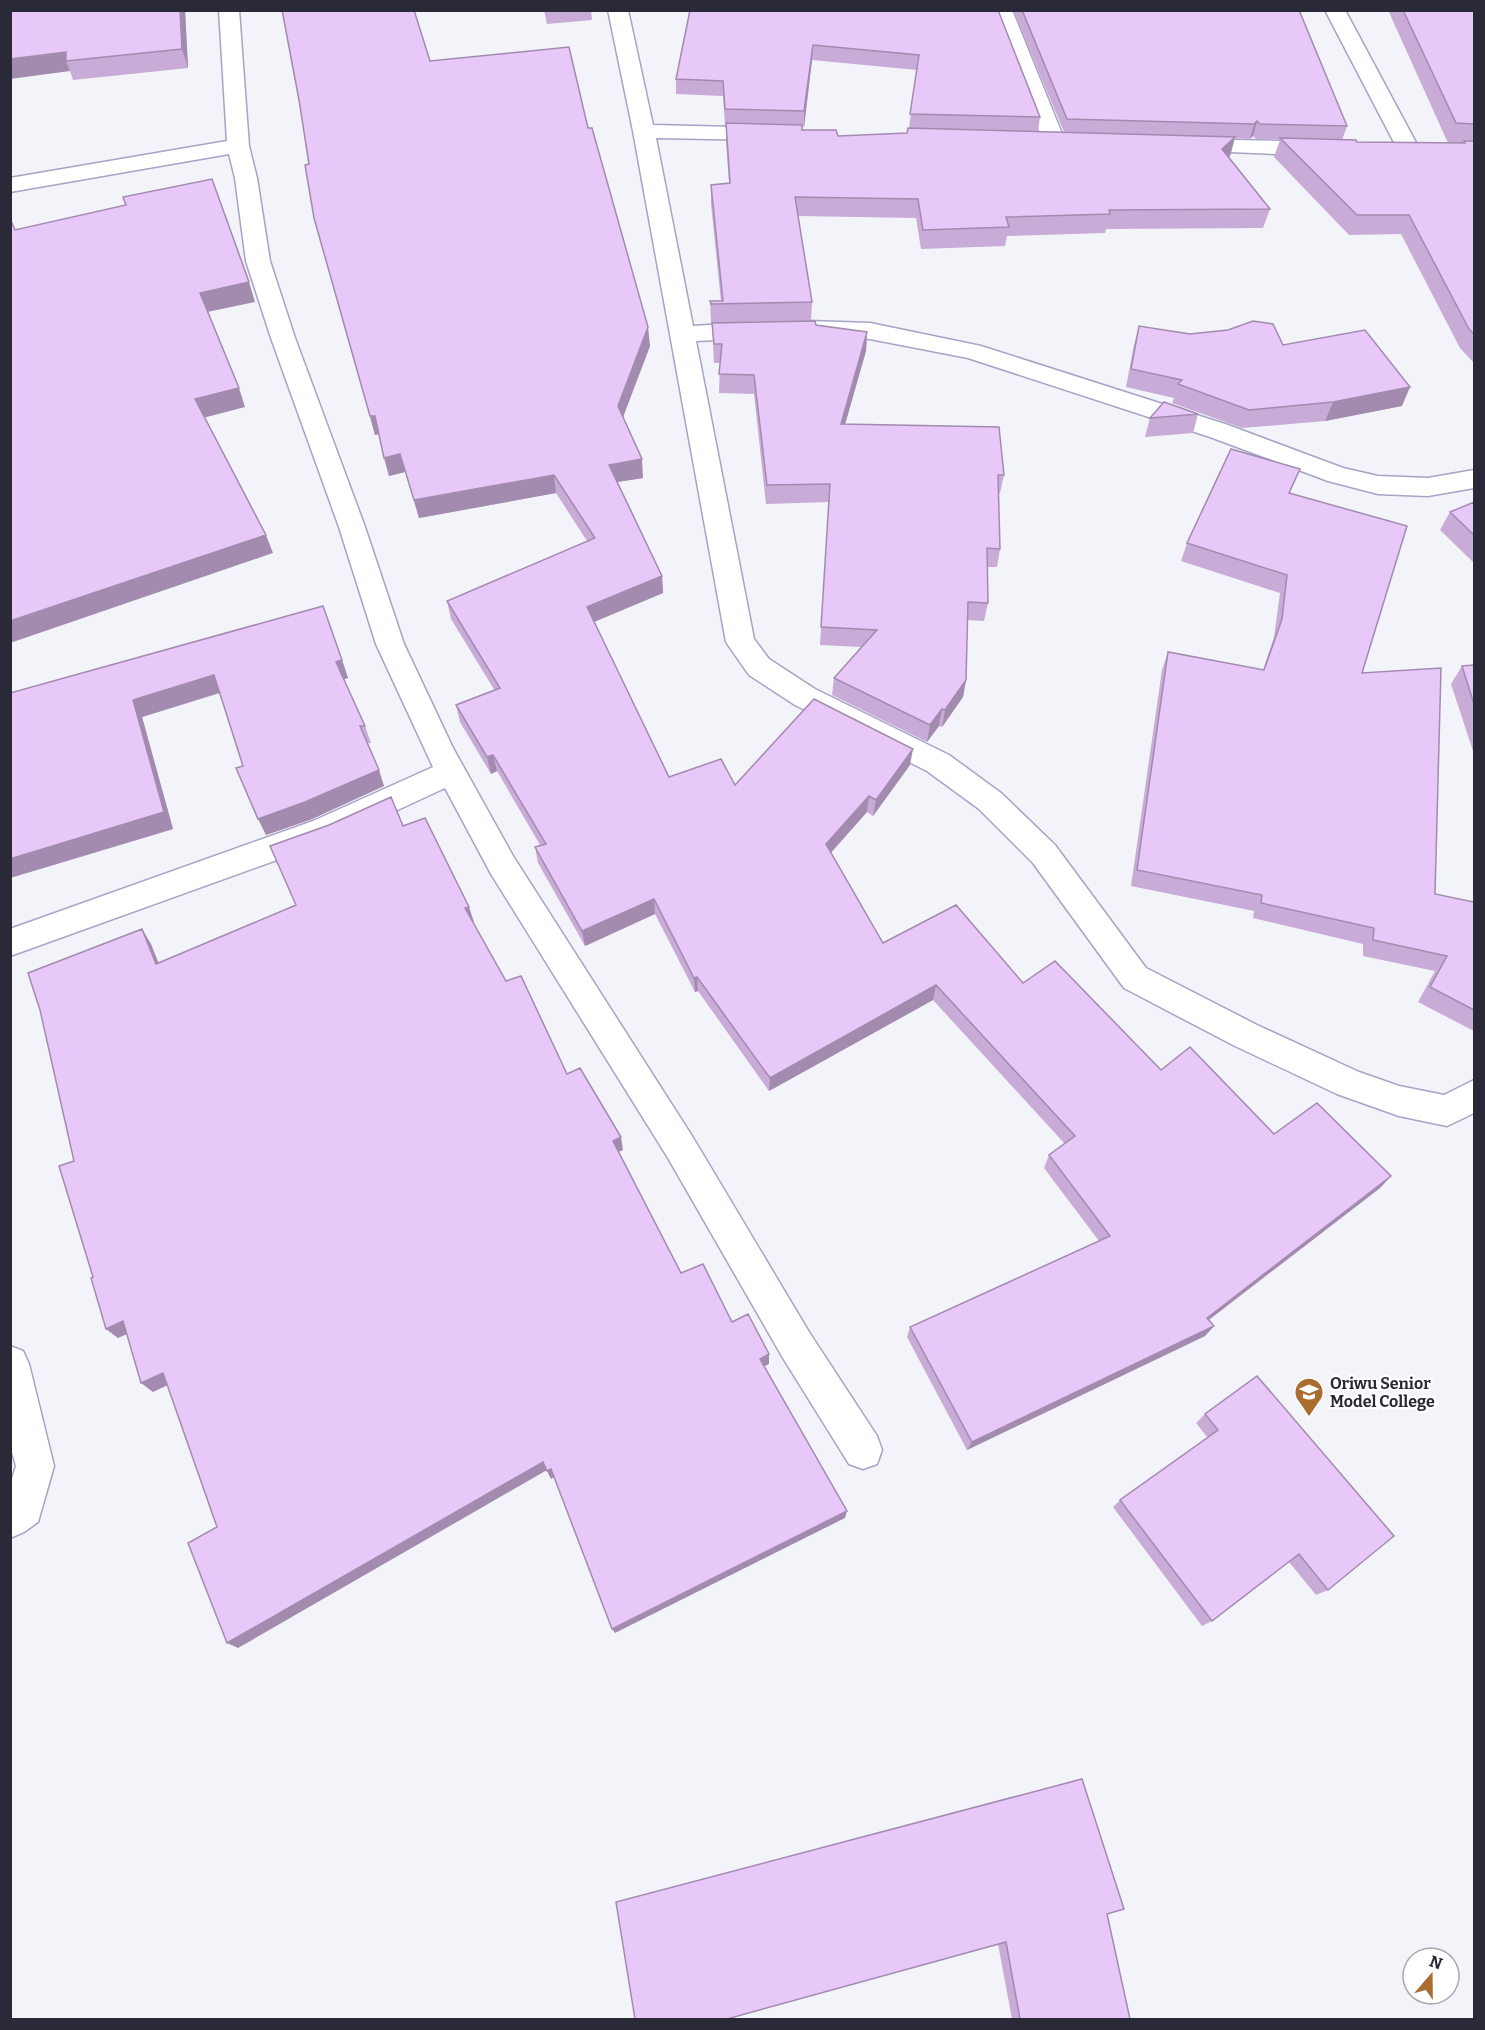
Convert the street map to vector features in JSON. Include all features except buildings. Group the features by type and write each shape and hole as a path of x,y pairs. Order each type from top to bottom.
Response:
{"street":[{"path":"229,10 237,146 246,178 258,261 390,644 451,772 502,865 680,1147 796,1345 863,1450"},
{"path":"618,10 644,131 740,642 759,667 805,697 938,763 990,801 1044,854 1135,978 1182,1005 1348,1083 1399,1101 1447,1111 1474,1095"},
{"path":"1002,10 1054,141"},
{"path":"1335,10 1420,152 1386,151"},
{"path":"644,131 796,135"},
{"path":"1031,141 1078,142"},
{"path":"1173,144 1339,149"},
{"path":"10,185 237,146"},
{"path":"681,334 792,328 870,331 972,351 1219,431 1337,475 1378,485 1428,487 1474,479"},
{"path":"10,943 324,830 451,772"},
{"path":"10,1364 35,1466 17,1513"}],"place":[{"name":"Oriwu Senior Model College","path":"1309,1418"}]}
